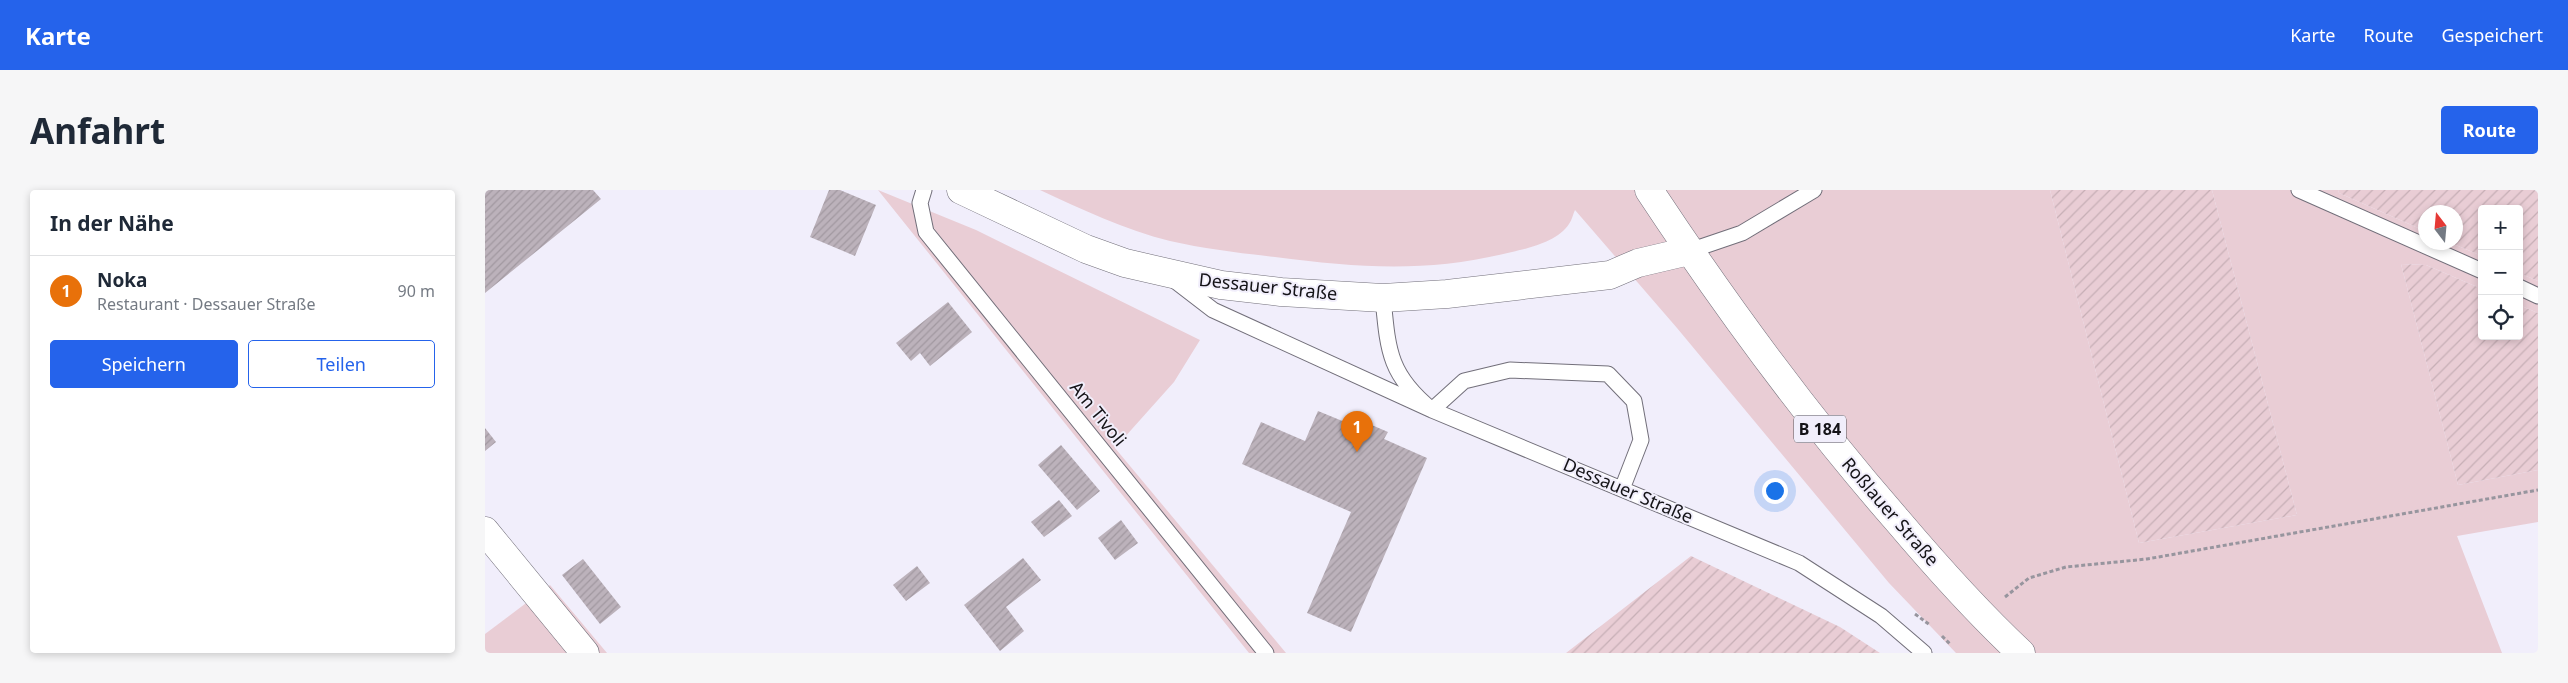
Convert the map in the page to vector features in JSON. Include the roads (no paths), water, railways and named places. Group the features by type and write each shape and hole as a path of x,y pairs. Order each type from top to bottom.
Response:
{"street":[{"name":"Dessauer Straße","path":"961,190 1087,249 1167,274 1221,286 1383,298 1447,294 1566,282 1610,274 1638,263 1689,251"},
{"name":"Roßlauer Straße","path":"1649,190 1751,339 1866,484 1964,596 2021,653"},
{"path":"485,530 585,653"}],"lane":[{"name":"Am Tivoli","path":"924,190 920,203 926,232 1266,653"},
{"path":"1689,251 1743,234 1814,190"},
{"path":"2299,190 2328,197 2478,269"},
{"path":"1167,274 1213,310 1433,410 1464,381 1510,370 1608,374 1634,401 1641,440 1622,488"},
{"path":"2523,289 2538,296"},
{"name":"Dessauer Straße","path":"1383,298 1392,360 1402,381 1433,410 1799,563 1881,616 1924,653"}],"place":[{"name":"Noka","path":"1357,452"}]}
